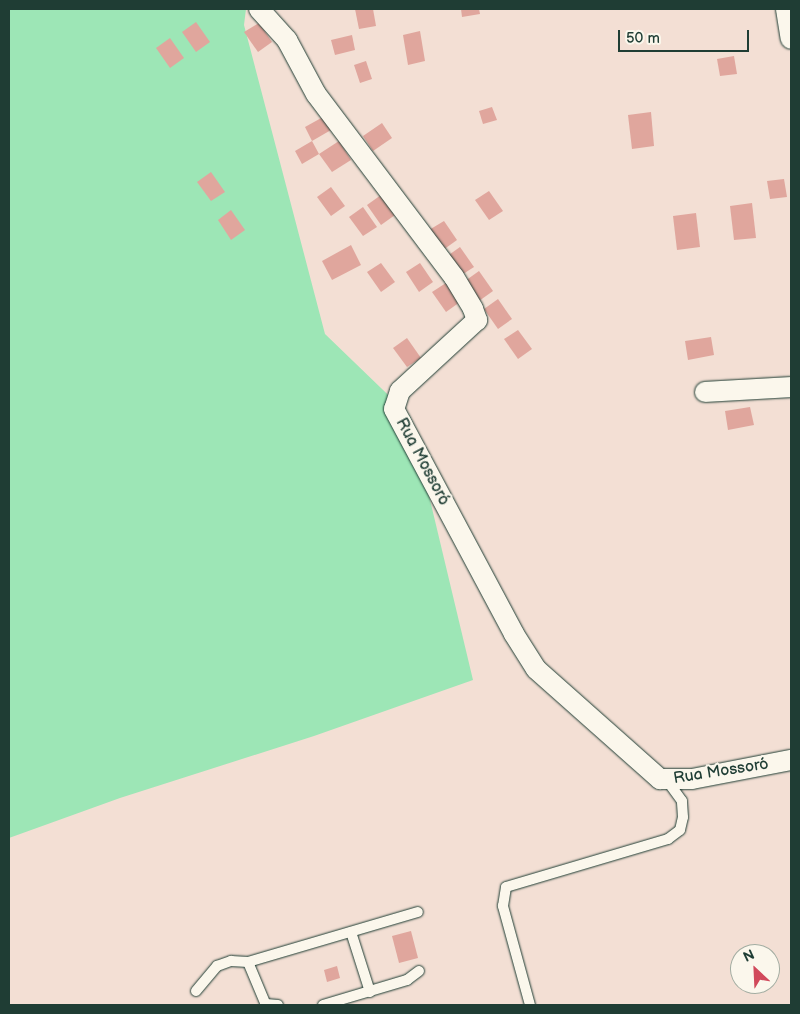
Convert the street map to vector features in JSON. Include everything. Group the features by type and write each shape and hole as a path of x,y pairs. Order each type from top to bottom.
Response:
{"street":[{"name":"Rua Mossoró","path":"259,9 287,40 332,116 454,277 477,320 400,391 395,399 397,418 536,669 660,779 692,779 791,760"},
{"path":"786,9 791,40"},
{"path":"705,392 791,387"}],"lane":[{"path":"530,1005 503,906 506,887 668,840 680,830 683,817 682,801 667,780"},
{"path":"196,990 217,966 231,961 248,962 418,912"},
{"path":"351,932 370,992"},
{"path":"248,962 266,1005 278,1005"},
{"path":"323,1005 408,980 419,971"}],"green space":[{"path":"9,9 246,9 244,25 325,334 410,416 473,680 314,736 120,798 9,838"}],"building":[{"path":"355,9 373,9 376,26 359,29"},
{"path":"461,9 479,9 480,14 462,17"},
{"path":"196,22 210,42 196,52 182,32"},
{"path":"259,23 272,42 258,52 244,32"},
{"path":"420,31 425,61 408,65 403,35"},
{"path":"352,35 355,50 335,55 331,40"},
{"path":"170,38 184,58 170,68 156,48"},
{"path":"734,56 737,74 720,76 717,59"},
{"path":"366,61 372,79 360,83 354,65"},
{"path":"492,107 497,120 483,124 479,111"},
{"path":"651,112 654,146 632,149 628,115"},
{"path":"323,117 331,130 312,141 305,127"},
{"path":"382,123 392,138 373,151 363,136"},
{"path":"312,141 319,154 302,164 295,151"},
{"path":"339,141 351,160 332,172 319,154"},
{"path":"211,172 225,192 211,201 197,182"},
{"path":"784,179 787,197 770,199 767,181"},
{"path":"331,187 345,206 331,216 317,197"},
{"path":"489,191 503,211 489,220 475,200"},
{"path":"381,195 395,215 381,225 367,205"},
{"path":"752,203 756,238 734,240 730,206"},
{"path":"363,207 377,227 363,236 349,217"},
{"path":"231,210 245,230 231,240 218,220"},
{"path":"696,213 700,247 677,250 673,216"},
{"path":"444,221 457,240 443,250 429,230"},
{"path":"351,245 361,265 332,280 322,261"},
{"path":"460,247 474,267 460,276 446,257"},
{"path":"381,263 395,282 381,292 367,272"},
{"path":"420,263 433,282 419,292 406,272"},
{"path":"479,271 493,291 479,301 465,281"},
{"path":"446,283 460,302 446,312 432,292"},
{"path":"498,299 512,319 498,329 484,309"},
{"path":"518,330 532,349 518,359 504,339"},
{"path":"711,337 714,355 688,360 685,341"},
{"path":"407,338 421,358 407,367 393,348"},
{"path":"750,407 754,425 728,430 725,411"},
{"path":"411,931 418,958 399,963 392,936"},
{"path":"337,966 340,978 327,982 324,970"}]}
